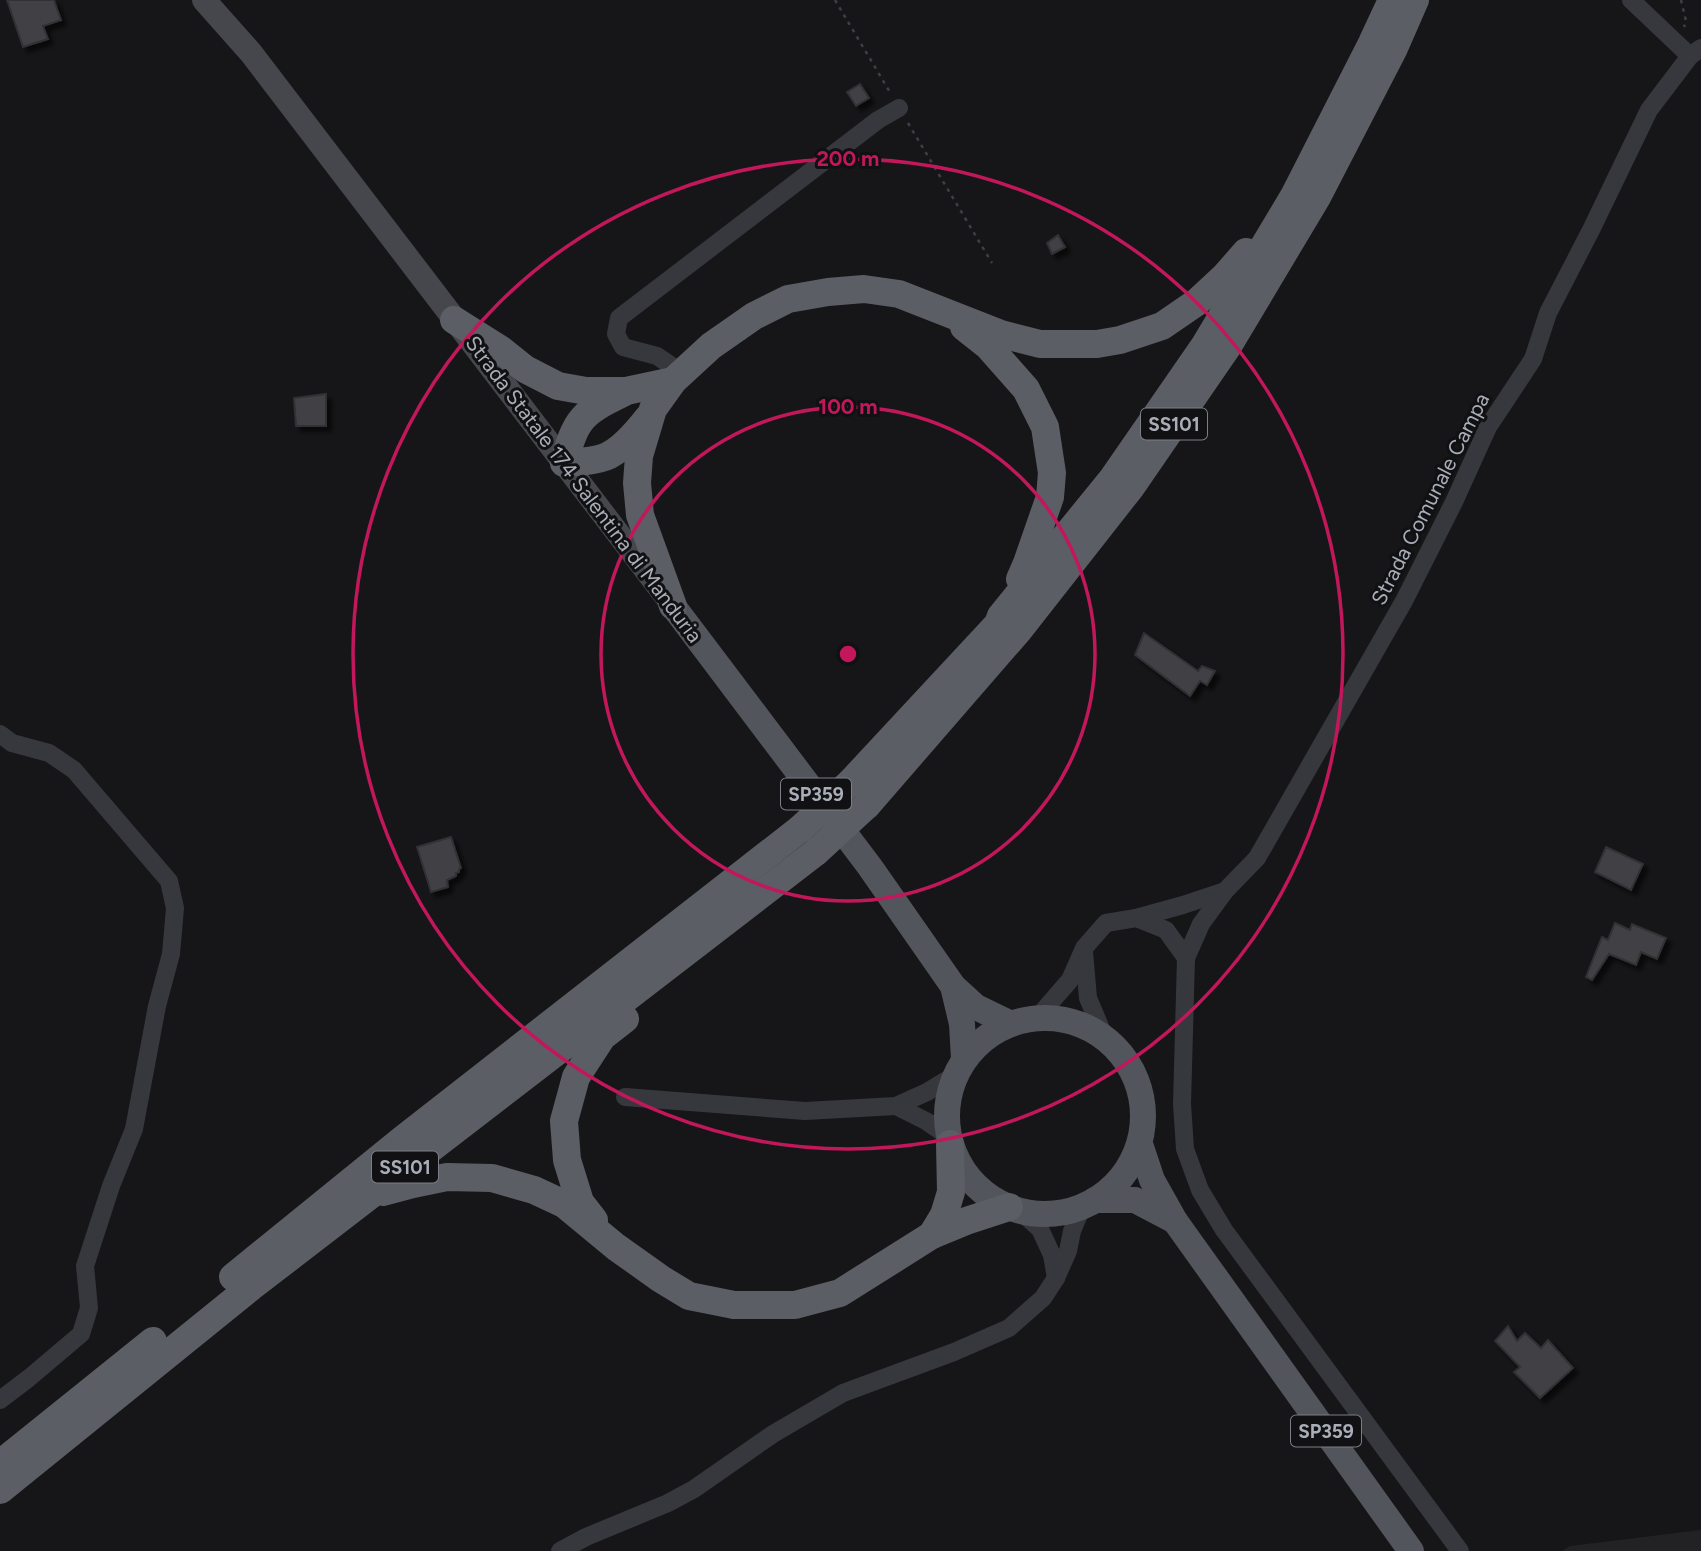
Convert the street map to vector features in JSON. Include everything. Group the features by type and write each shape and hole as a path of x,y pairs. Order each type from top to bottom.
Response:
{"highway":[{"name":"SS101","path":"0,1490 251,1287 702,938 808,841 850,782 998,624 1113,478 1205,345 1294,196 1392,0"},
{"name":"SS101","path":"0,1464 403,1139 808,841 867,804 1018,631 1130,487 1220,357 1317,197 1394,48 1415,0"},
{"path":"677,377 626,391 582,417 571,436 564,463 606,457 635,434 677,377 711,346 754,316 788,299 864,289 899,294 1001,334 1040,344 1097,344 1120,340 1162,326 1197,302 1226,276 1249,248 1273,231"},
{"path":"945,313 988,346 1026,389 1045,427 1052,473 1050,497 1027,563 1001,617"},
{"path":"454,320 500,349 525,369 558,386 586,391 626,391"},
{"path":"651,415 639,456 637,483 640,515 673,606"},
{"path":"616,1247 580,1202 567,1160 564,1121 576,1077 603,1037 662,988 702,938"},
{"path":"932,1235 944,1215 951,1192 949,1140"},
{"path":"367,1197 447,1177 492,1178 534,1190 564,1204 616,1247 689,1296 734,1305 795,1305 840,1293 932,1235 966,1221 1014,1209"}],"main road":[{"name":"Strada Statale 174 Salentina di Manduria","path":"204,0 251,54 673,606 870,867 953,986 976,1007 1009,1023"},
{"name":"Strada Statale 174 Salentina di Manduria","path":"953,986 962,1024 959,1067"},
{"path":"1038,1017 1061,1018 1084,1025 1104,1036 1122,1053 1134,1073 1142,1096 1143,1120 1140,1144 1130,1166 1115,1185 1088,1203 1058,1213 1045,1214 1014,1209 979,1189 957,1160 949,1140 946,1116 948,1095 959,1067 984,1038 1009,1023 1038,1017"},
{"name":"SP359","path":"1140,1144 1152,1180 1175,1221 1411,1551"},
{"name":"SP359","path":"1088,1203 1135,1200 1175,1221"}],"street":[{"path":"1631,0 1690,50"},
{"name":"Strada Comunale Campa","path":"1186,958 1201,924 1225,891 1257,858 1404,601 1488,427 1533,359 1548,313 1649,110 1690,50"},
{"path":"677,377 656,356 623,347 616,334 619,318 878,120 900,108"},
{"path":"0,734 12,743 49,753 74,769 169,881 175,908 171,954 157,1006 134,1129 111,1186 85,1266 89,1308 81,1334 0,1399"},
{"path":"1038,1017 1070,980 1084,948 1106,923 1136,918 1225,891"},
{"path":"1136,918 1166,930 1186,958 1182,1104 1185,1149 1200,1191 1224,1230 1460,1551"},
{"path":"1084,948 1088,998 1104,1036"},
{"path":"625,1097 805,1111 896,1105 927,1092 959,1067"},
{"path":"896,1105 926,1121 949,1140"},
{"path":"560,1551 694,1489 773,1434 843,1393 954,1352 1009,1328 1044,1298 1068,1251 1072,1231 1088,1203"},
{"path":"1014,1209 1040,1229 1052,1255 1056,1278"}],"path":[{"path":"835,0 992,263"},
{"path":"1682,0 1690,50"}],"shaded area":[{"path":"1701,1530 1701,1551 1562,1551 1570,1546"}],"building":[{"path":"7,0 54,0 61,20 43,26 48,39 23,47"},
{"path":"860,84 869,98 856,106 847,92"},
{"path":"1058,235 1065,247 1052,254 1047,243"},
{"path":"326,394 326,426 296,426 294,398"},
{"path":"1144,633 1198,671 1202,666 1215,671 1207,685 1200,681 1190,696 1135,655"},
{"path":"451,837 461,868 456,876 447,880 448,887 431,892 417,847"},
{"path":"1606,847 1643,864 1631,890 1595,872"},
{"path":"1615,923 1630,930 1632,924 1666,938 1657,959 1641,952 1636,965 1609,954 1592,980 1586,977 1602,937 1608,940"},
{"path":"1508,1326 1517,1341 1525,1333 1541,1348 1548,1340 1573,1368 1540,1398 1514,1372 1520,1367 1495,1341"}]}
